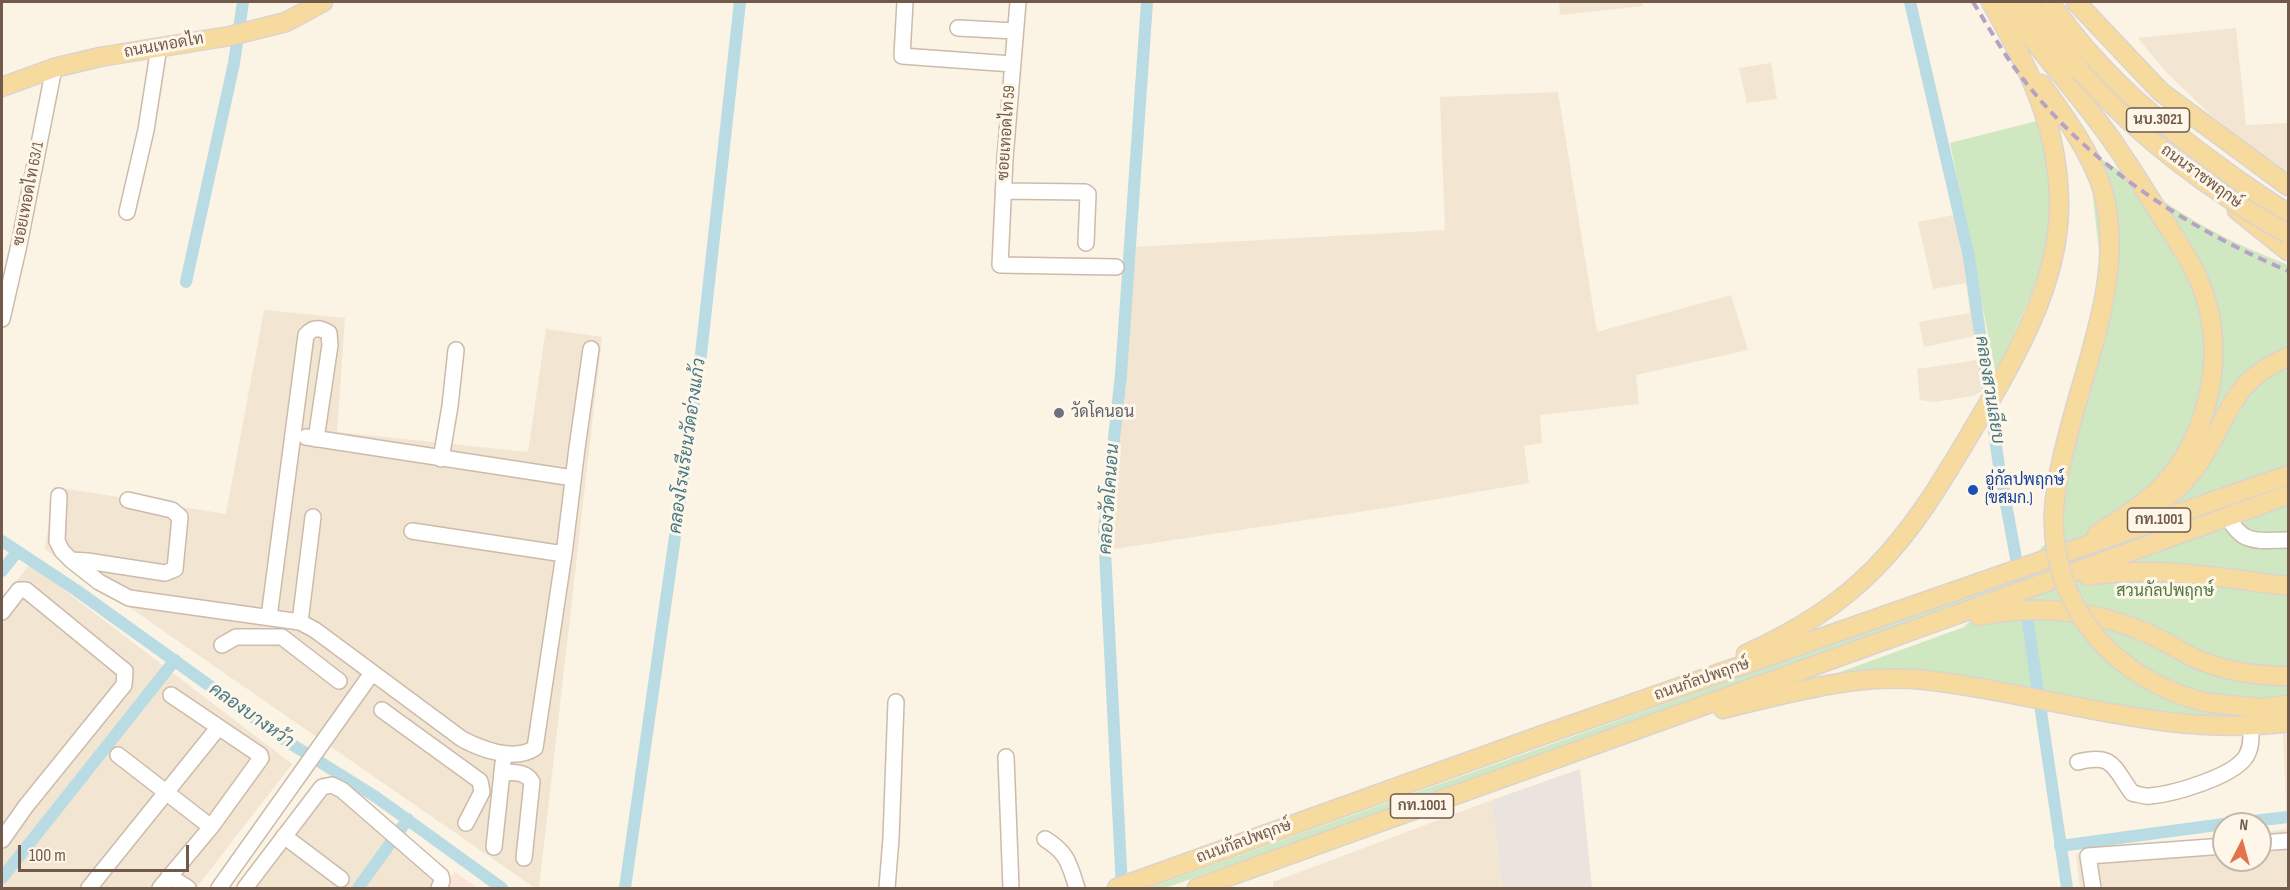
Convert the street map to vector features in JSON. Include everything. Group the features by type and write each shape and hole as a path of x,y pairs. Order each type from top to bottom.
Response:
{"main road":[{"name":"ถนนเทอดไท","path":"2,87 54,68 100,57 286,22 323,2"},
{"path":"1577,723 1769,644 1829,607 1873,570 1906,532 1940,485 1982,414 2025,334 2044,287 2055,246 2059,207 2057,164 2048,121 2023,60 1991,2"},
{"path":"2006,2 2034,43 2097,119 2134,175 2193,268 2205,295 2211,322 2212,362 2209,394 2199,425 2180,463 2148,499 2073,550"},
{"name":"ถนนราชพฤกษ์","path":"2027,2 2080,71 2120,113 2179,163 2230,199 2289,234"},
{"name":"ถนนราชพฤกษ์","path":"2049,2 2090,54 2122,89 2171,130 2265,200 2289,213"},
{"name":"นบ.3021","path":"2076,2 2162,92 2283,183"},
{"path":"2023,60 2081,144 2102,190 2108,218 2109,253 2105,288 2058,481 2054,527 2060,572 2076,609 2109,651 2139,675 2171,692 2209,703 2244,708 2289,705"},
{"path":"2122,89 2161,135 2210,186 2250,222 2289,251"},
{"path":"2171,130 2192,135 2265,176 2283,183"},
{"path":"2073,550 2148,510 2175,491 2204,456 2227,409 2243,386 2263,370 2288,357"},
{"name":"ถนนกัลปพฤกษ์","path":"1118,888 1577,723 2289,475"},
{"name":"กท.1001","path":"2015,603 2038,586 2289,495"},
{"path":"2038,586 2104,574 2142,571 2186,573 2289,586"},
{"path":"2015,603 2037,610 2065,610 2121,623 2221,668 2247,674 2289,676"},
{"name":"ถนนกัลปพฤกษ์","path":"1197,888 1913,631 1985,614 2015,603"},
{"path":"1648,725 1842,682 1922,680 2196,725 2251,726 2289,722"}],"street":[{"path":"905,2 902,56 1012,64"},
{"name":"ซอยเทอดไท 59","path":"1018,2 1003,191 1000,265 1116,267"},
{"path":"958,28 1015,31"},
{"path":"127,212 146,130 159,46"},
{"name":"ซอยเทอดไท 63/1","path":"2,319 54,68"},
{"path":"1003,191 1085,192 1088,195 1086,243"},
{"path":"270,617 306,335 317,328 329,333 330,345 316,439"},
{"path":"59,496 57,541 62,551 71,560 99,582 129,598 300,622 315,630 462,739 478,747 504,753 529,752 535,748 564,555 591,349"},
{"path":"441,459 456,350"},
{"path":"293,435 573,478"},
{"path":"71,560 165,573 175,569 180,517 178,514 172,510 128,501"},
{"path":"300,622 313,517"},
{"path":"2228,517 2245,538 2289,540"},
{"path":"412,531 564,555"},
{"path":"2,612 19,590 26,590 116,664 126,675 124,685 26,806 2,840"},
{"path":"222,645 236,637 282,637 339,681"},
{"path":"219,888 372,673"},
{"path":"171,695 260,755 261,758 211,827 165,882 188,888"},
{"path":"886,888 891,838 896,702"},
{"path":"382,710 480,781 482,792 466,824"},
{"path":"2078,762 2093,758 2103,759 2113,765 2132,793 2148,796 2181,790 2236,767 2246,758 2250,746 2251,726"},
{"path":"89,888 218,728"},
{"path":"494,847 504,753"},
{"path":"118,755 211,827"},
{"path":"1006,757 1011,888"},
{"path":"502,772 524,774 532,782 524,858"},
{"path":"245,888 322,787 332,785 342,790 441,876 442,881 439,888"},
{"path":"284,836 341,879"},
{"path":"1045,839 1058,847 1067,857 1077,888"},
{"path":"2272,842 2289,841"},
{"path":"2093,888 2088,856 2212,847"}],"shaded area":[{"path":"1559,2 1642,2 1643,6 1560,15"},
{"path":"2236,28 2246,125 2288,123 2288,176 2278,171 2212,116 2166,72 2138,38"},
{"path":"1771,63 1777,99 1747,103 1739,68"},
{"path":"1558,92 1597,332 1731,295 1748,350 1636,375 1639,404 1540,415 1542,443 1524,446 1529,483 1385,508 1114,549 1116,453 1134,247 1445,230 1440,97"},
{"path":"1954,215 1971,281 1985,390 1972,396 1935,402 1920,400 1917,369 1977,360 1975,336 1924,347 1919,322 1970,313 1966,283 1933,289 1918,222"},
{"path":"264,310 345,318 337,432 528,452 546,329 602,337 539,888 535,888 45,549 54,487 226,514"},
{"path":"30,564 292,764 196,888 2,888 2,600"},
{"path":"2283,733 2288,733 2288,888 2080,888 2076,853 2212,838 2212,872 2272,872 2272,831 2287,829"},
{"path":"1580,769 1592,888 1502,888 1492,800"},
{"path":"322,776 443,871 429,888 235,888"},
{"path":"1492,800 1502,888 1273,888 1273,882"},
{"path":"455,872 478,888 443,888"}],"green space":[{"path":"2041,120 2052,171 2049,254 1996,375 1950,143"},
{"name":"สวนกัลปพฤกษ์","path":"2085,149 2204,227 2288,265 2288,699 2228,706 2233,727 1993,692 1821,679 1964,627 1994,596 1165,888 1148,888 2009,581 2054,535 2103,288 2089,161"}],"waterway":[{"path":"186,282 234,63 243,2"},
{"name":"คลองโรงเรียนวัดอ่างแก้ว","path":"625,888 701,354 740,2"},
{"name":"คลองวัดโคนอน","path":"1122,888 1104,531 1121,374 1147,2"},
{"name":"คลองสวนเลียบ","path":"1910,2 1969,257 1999,466 2028,623 2067,888"},
{"name":"คลองบางหว้า","path":"2,541 76,590 288,742 376,797 502,888"},
{"path":"2,571 17,552"},
{"path":"2,878 175,660"},
{"path":"2272,819 2288,817"},
{"path":"358,888 408,819"},
{"path":"2060,846 2212,826"}],"railway":[{"path":"1973,2 2008,59 2041,101 2071,133 2103,161 2173,212 2211,234 2288,271"}],"place":[{"name":"วัดโคนอน","path":"1059,413"},
{"name":"อู่กัลปพฤกษ์ (ขสมก.)","path":"1973,490"}]}
